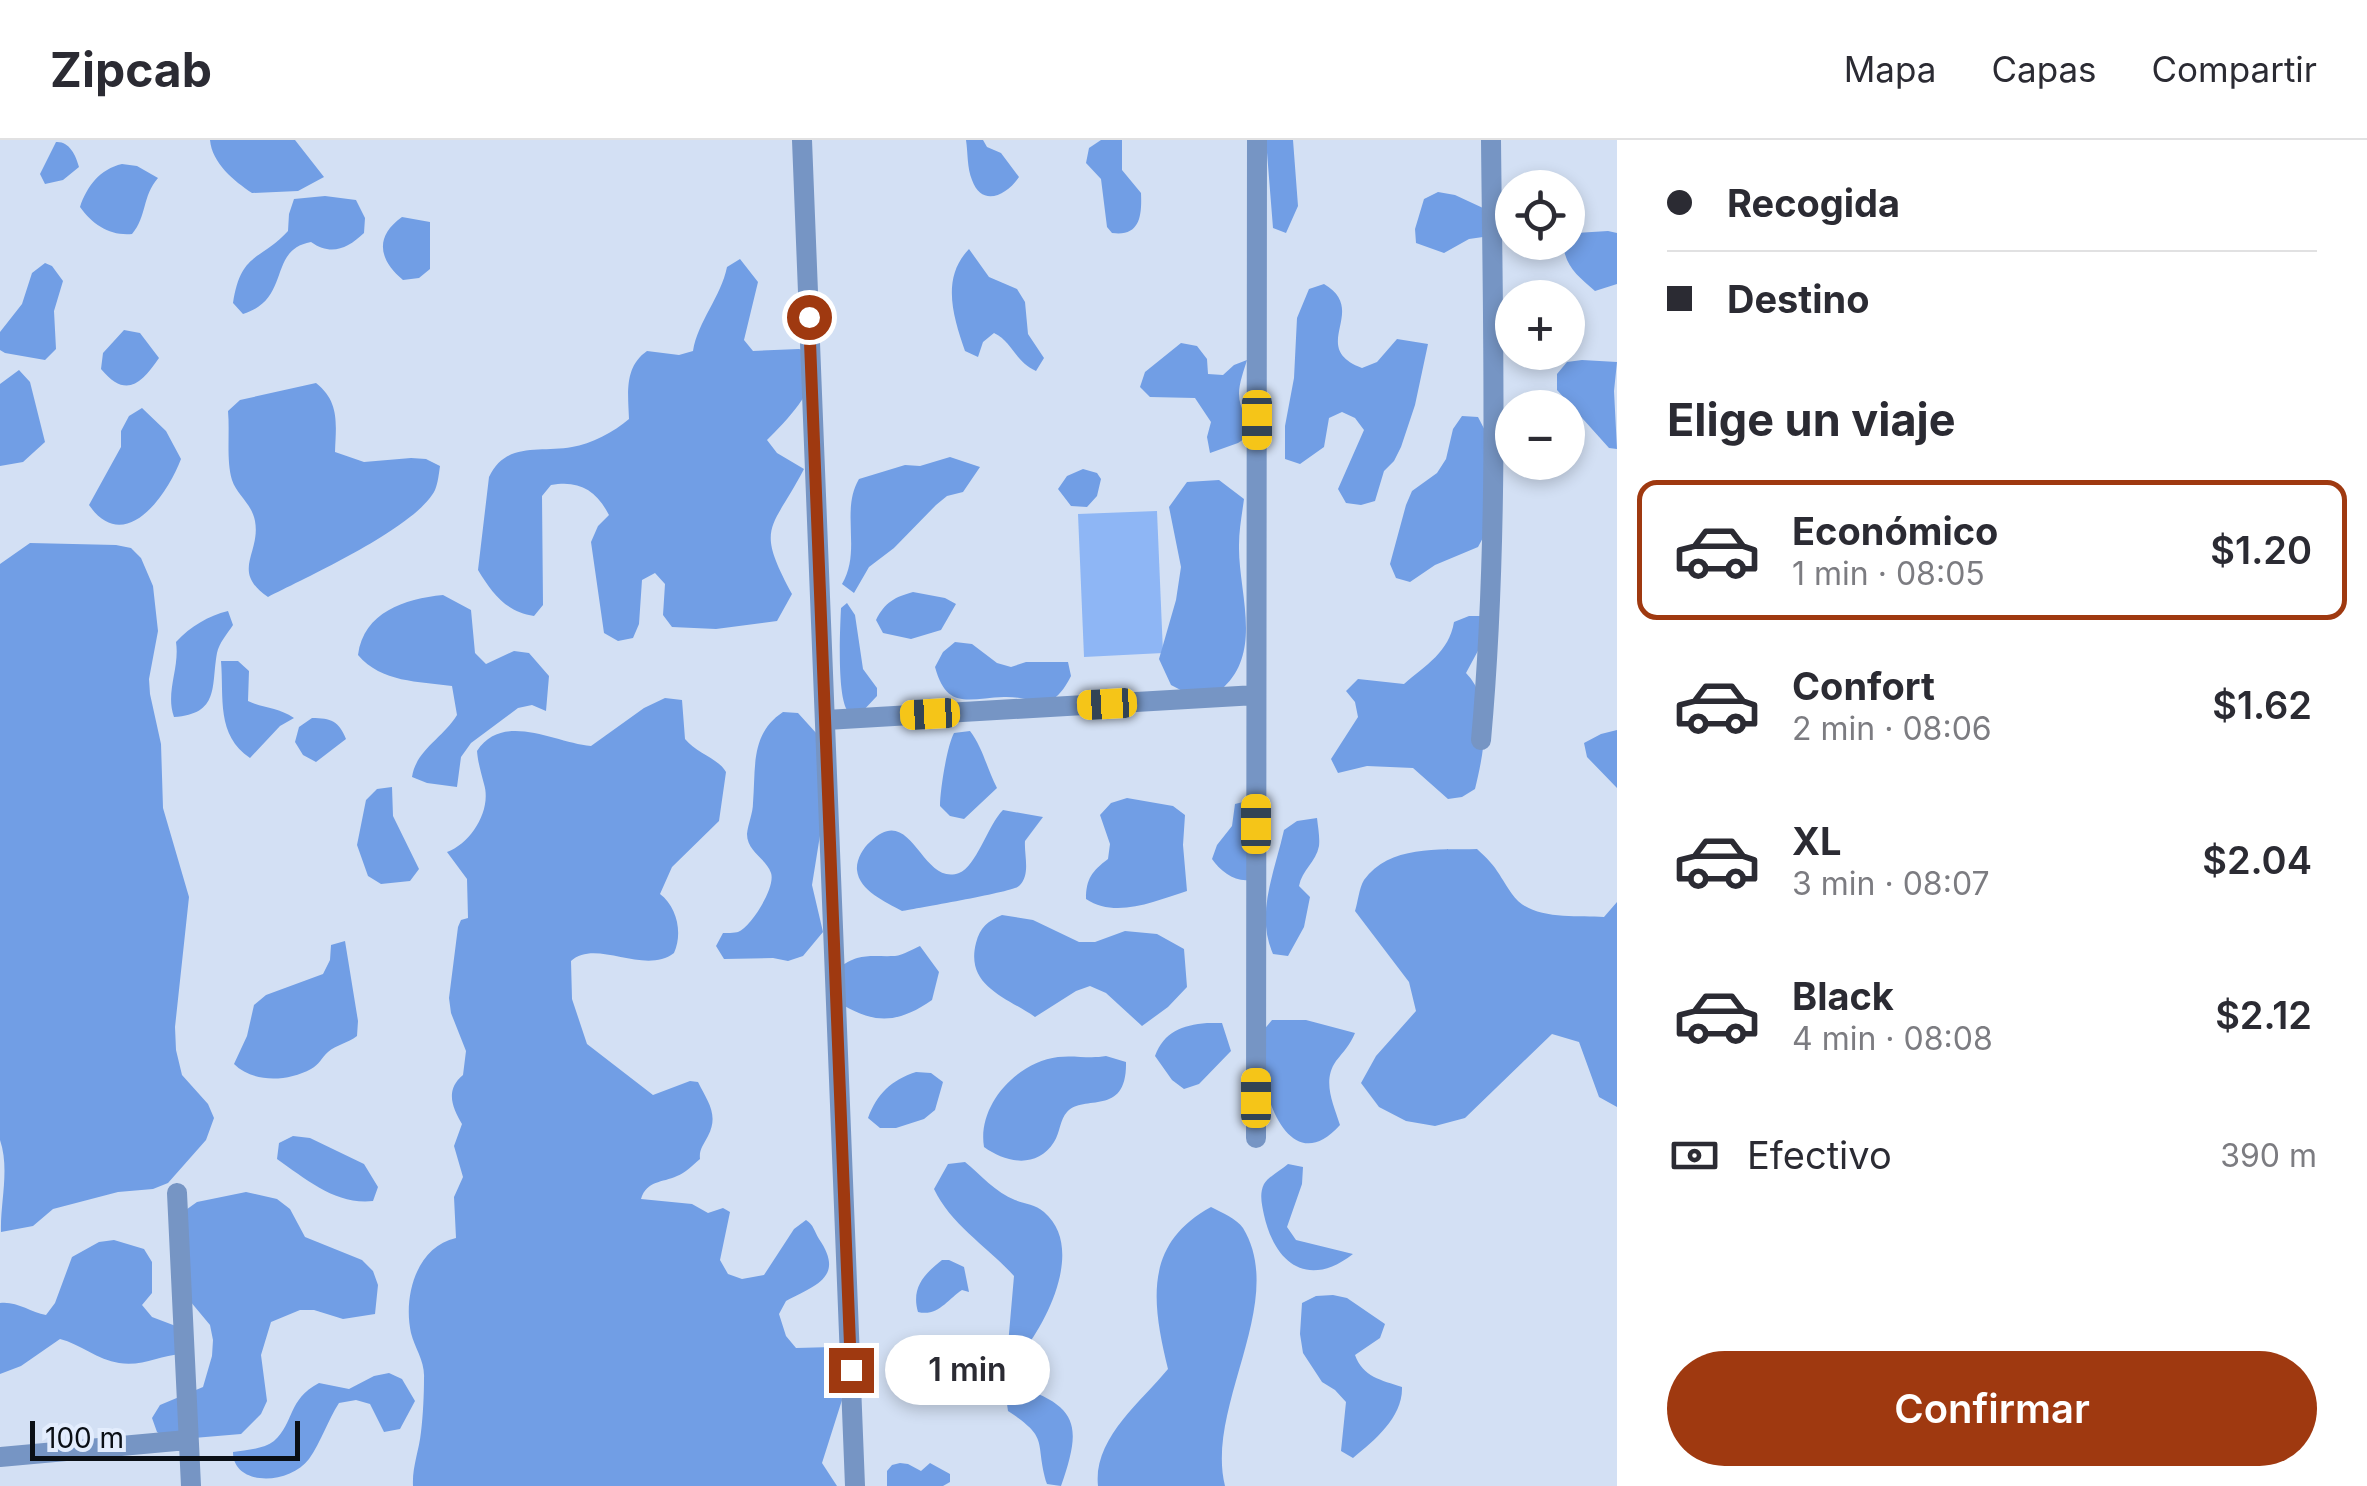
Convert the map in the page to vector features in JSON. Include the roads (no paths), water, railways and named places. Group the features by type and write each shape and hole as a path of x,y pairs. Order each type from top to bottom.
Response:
{"street":[{"path":"802,140 855,1486"},
{"path":"1256,1138 1257,140"},
{"path":"1480,740 1489,653 1494,424 1491,140"},
{"path":"826,720 1256,695"},
{"path":"177,1193 190,1486"},
{"path":"0,1457 187,1440"}]}
